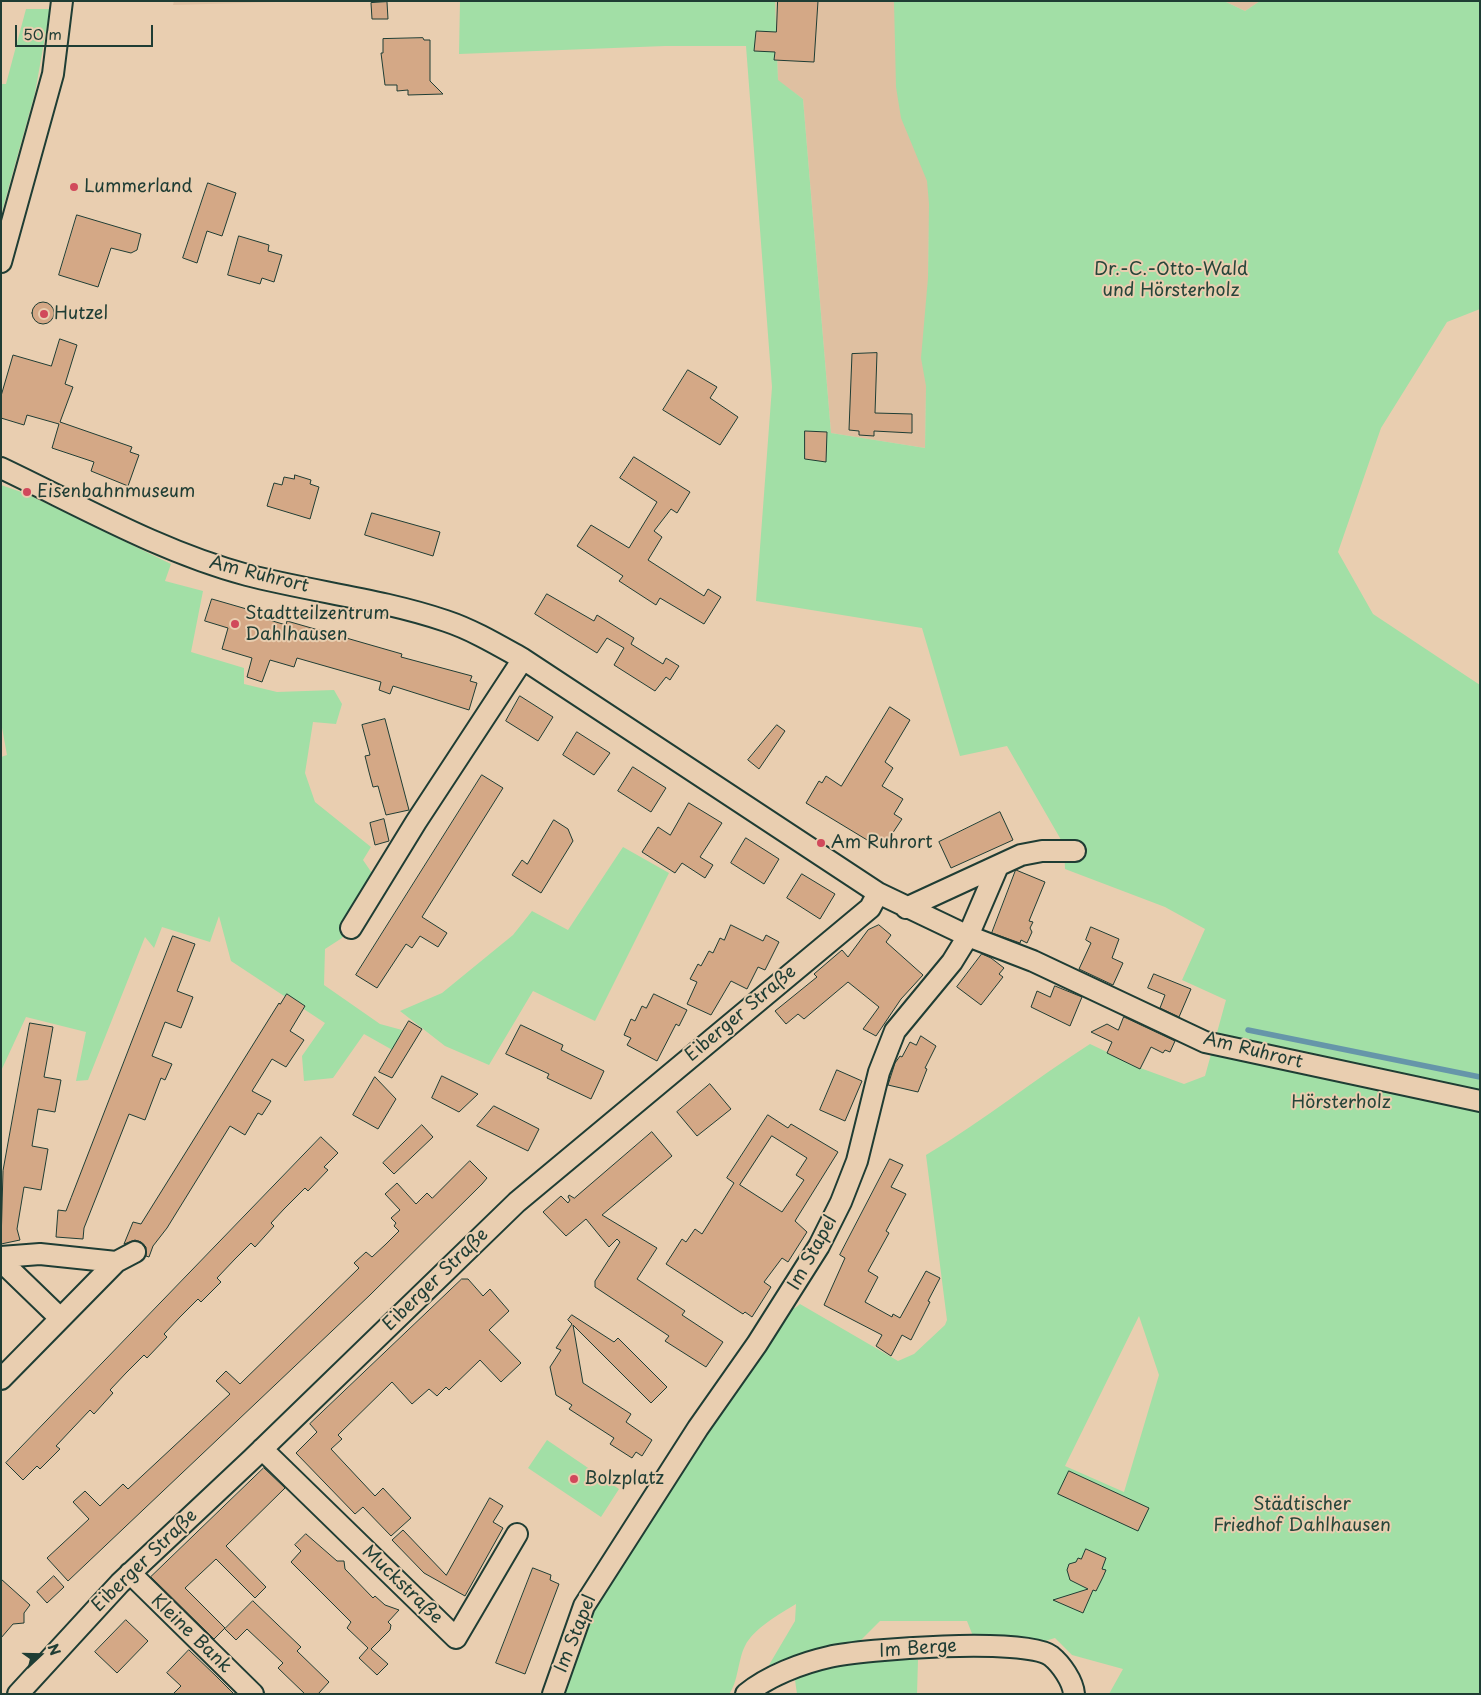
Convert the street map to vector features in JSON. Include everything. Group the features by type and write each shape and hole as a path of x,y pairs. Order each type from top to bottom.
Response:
{"street":[{"path":"1,262 52,74 62,1"},
{"name":"Am Ruhrort","path":"1,468 187,556 248,575 396,606 447,621 477,633 523,659 878,892 906,908 968,936 1033,961 1205,1042 1480,1101"},
{"path":"351,928 416,822 523,659"},
{"path":"906,908 1032,852 1074,851"},
{"name":"Im Stapel","path":"553,1694 584,1606 698,1428 758,1344 819,1246 841,1202 857,1161 879,1072 895,1031 952,962 968,936 998,866"},
{"name":"Eiberger Straße","path":"18,1694 130,1573 262,1449 517,1202 870,908 878,892"},
{"path":"4,1254 40,1254 64,1246 116,1262"},
{"path":"1,1379 116,1262 135,1252"},
{"path":"4,1254 60,1318"},
{"name":"Muckstraße","path":"262,1449 456,1638 517,1534"},
{"name":"Kleine Bank","path":"130,1573 253,1694"},
{"name":"Im Berge","path":"746,1694 756,1686 803,1665 830,1657 945,1646 1019,1647 1050,1655 1064,1671 1074,1688 1074,1694"}],"shaded area":[{"path":"174,1 310,1 173,5"},
{"path":"775,1 933,1 925,448 831,433 803,99 778,81"},
{"path":"1224,1 1260,1 1245,11"}],"green space":[{"name":"Dr.-C.-Otto-Wald und Hörsterholz","path":"460,1 775,1 778,80 803,99 831,433 925,448 926,386 921,358 928,278 929,204 927,181 901,118 896,87 894,1 1224,1 1245,11 1260,1 1480,1 1480,309 1447,322 1381,428 1338,552 1373,614 1480,685 1480,1694 1109,1694 1123,1669 1072,1655 1055,1638 1045,1641 973,1636 967,1621 880,1621 843,1658 918,1660 917,1694 797,1694 793,1666 769,1665 795,1621 796,1604 768,1622 749,1640 743,1651 734,1684 729,1694 561,1694 592,1609 645,1524 790,1307 795,1308 800,1304 898,1361 914,1354 945,1325 947,1320 926,1155 1090,1044 1143,1069 1184,1084 1205,1076 1226,1000 1182,980 1205,929 1165,907 1065,869 1064,845 1007,746 960,756 922,628 756,601 772,387 746,46 665,46 459,54","holes":["1139,1316 1159,1375 1124,1492 1065,1466"]},
{"path":"26,9 50,9 35,93 1,215 1,84 6,84"},
{"path":"1,485 27,494 171,564 165,581 203,591 191,652 244,668 244,684 277,692 334,690 342,704 336,724 313,722 305,773 315,802 371,847 363,860 376,879 342,938 325,949 324,985 380,1024 402,1030 396,1052 364,1034 333,1078 304,1081 302,1056 325,1023 231,961 219,916 210,942 162,927 154,948 145,937 88,1080 76,1081 86,1032 26,1017 1,1071 1,757 7,755 1,722"},
{"path":"623,847 669,873 595,1021 533,991 489,1065 445,1046 400,1011 442,993 513,935 532,911 568,930"},
{"name":"Bolzplatz","path":"547,1440 619,1489 601,1517 528,1468"}],"building":[{"path":"778,1 818,1 814,62 774,60 775,52 754,51 756,31 776,32"},
{"path":"387,2 388,19 372,19 371,3"},
{"path":"423,38 424,40 430,40 430,81 443,94 408,95 408,90 397,91 397,85 385,85 381,53 383,53 383,39"},
{"path":"208,183 236,193 222,236 207,231 197,263 183,258"},
{"path":"77,215 141,234 137,250 131,253 111,248 98,287 59,275"},
{"path":"239,236 269,245 268,251 282,255 274,282 262,278 260,284 228,275"},
{"path":"43,302 51,305 54,313 51,321 43,324 35,321 32,313 35,305"},
{"path":"60,339 77,345 65,384 73,387 60,422 132,447 130,452 139,455 128,486 91,471 94,462 52,448 59,424 27,415 24,425 1,418 1,396 13,355 51,366"},
{"path":"877,353 875,413 912,414 912,433 874,431 874,436 859,435 859,431 849,430 852,354"},
{"path":"688,370 717,387 710,398 738,417 720,445 663,410"},
{"path":"805,431 827,432 826,462 805,459"},
{"path":"634,457 690,492 677,513 671,509 654,531 662,537 648,560 704,596 708,589 721,597 704,624 660,598 656,605 619,581 623,576 577,546 591,525 629,548 657,502 620,478"},
{"path":"295,475 311,480 310,484 319,487 310,519 267,506 274,483 282,485 284,477 294,479"},
{"path":"372,513 440,532 433,556 365,535"},
{"path":"547,594 594,621 597,615 634,638 631,644 663,664 666,658 679,666 670,680 666,677 655,691 614,665 624,648 607,638 597,653 535,614"},
{"path":"212,599 257,612 256,616 286,625 287,621 402,654 401,657 472,676 470,681 477,683 469,710 393,686 390,694 379,690 381,682 297,658 294,667 270,660 262,682 247,677 252,658 222,649 228,628 205,621"},
{"path":"520,696 553,717 538,741 506,721"},
{"path":"890,707 910,720 885,762 893,768 882,786 903,799 894,814 902,819 882,849 806,803 819,781 822,783 826,776 841,786"},
{"path":"385,719 409,810 386,815 378,786 373,787 365,756 370,755 362,725"},
{"path":"777,725 785,731 759,769 748,760"},
{"path":"577,732 610,753 594,775 563,755"},
{"path":"633,767 666,788 651,812 618,791"},
{"path":"482,775 503,788 422,917 447,933 438,947 420,936 412,948 406,944 377,988 356,975"},
{"path":"689,803 722,823 700,857 713,865 705,878 682,863 675,873 642,852 658,827 670,835"},
{"path":"1000,812 1013,840 951,868 939,842"},
{"path":"384,819 389,841 375,845 370,823"},
{"path":"554,820 568,829 573,841 541,893 512,875 522,860 527,864"},
{"path":"746,838 779,859 764,884 731,863"},
{"path":"1016,870 1045,882 1029,921 1033,922 1030,928 1032,932 1027,943 1021,940 1020,943 992,933"},
{"path":"802,874 835,894 820,919 787,898"},
{"path":"731,925 763,941 766,935 779,942 765,970 758,967 747,989 731,981 711,1015 687,1004 697,982 690,979 698,964 701,966 709,951 713,953 720,938 724,940"},
{"path":"879,925 891,935 886,942 923,975 901,999 876,1036 863,1029 879,1007 848,982 804,1019 798,1014 786,1024 775,1011 817,977 814,974 842,950 848,957 868,930"},
{"path":"1091,927 1119,939 1112,958 1123,963 1113,985 1079,969 1091,943 1086,940"},
{"path":"173,936 195,944 177,991 193,997 181,1028 165,1022 152,1056 172,1064 165,1080 161,1078 145,1120 129,1114 84,1228 83,1239 56,1237 58,1210 66,1211"},
{"path":"982,954 1004,968 999,974 1003,977 981,1005 957,987"},
{"path":"1154,974 1191,989 1179,1017 1160,1008 1165,995 1148,988"},
{"path":"1055,986 1082,997 1070,1026 1031,1007 1037,991 1050,997"},
{"path":"287,994 305,1006 290,1031 304,1040 286,1067 272,1059 252,1091 271,1101 262,1115 258,1113 245,1135 230,1126 167,1228 153,1246 149,1257 146,1256 146,1247 141,1242 135,1240 124,1244 133,1222 141,1224 279,1003"},
{"path":"654,994 687,1010 679,1026 676,1024 657,1061 627,1045 631,1038 624,1035 631,1019 635,1021 642,1006 646,1008"},
{"path":"1124,1017 1175,1041 1170,1052 1165,1050 1163,1053 1151,1047 1140,1069 1107,1053 1112,1042 1091,1032 1107,1024 1118,1030"},
{"path":"409,1021 422,1029 392,1078 379,1072"},
{"path":"30,1023 53,1027 44,1077 61,1080 55,1112 38,1109 32,1146 48,1149 41,1190 24,1187 17,1229 20,1240 1,1244 3,1171"},
{"path":"521,1025 563,1045 561,1050 604,1071 591,1099 547,1078 549,1074 506,1054"},
{"path":"921,1036 936,1046 925,1068 927,1069 918,1092 888,1085 895,1063 900,1056 902,1057 910,1042 916,1045"},
{"path":"837,1070 862,1081 845,1121 820,1110"},
{"path":"442,1076 478,1094 459,1112 432,1098"},
{"path":"375,1077 396,1099 378,1129 353,1115"},
{"path":"710,1084 731,1109 697,1136 677,1112"},
{"path":"494,1106 539,1129 528,1151 477,1126"},
{"path":"768,1115 788,1128 791,1124 838,1152 795,1221 807,1232 788,1262 782,1258 764,1282 771,1287 752,1317 745,1312 743,1314 666,1264 682,1239 686,1242 695,1229 702,1234 734,1183 727,1178","holes":["772,1136 807,1158 796,1175 804,1180 782,1212 740,1185"]},
{"path":"422,1125 433,1137 394,1174 383,1163"},
{"path":"652,1132 672,1156 602,1215 657,1248 637,1279 685,1311 682,1315 723,1342 706,1367 665,1341 669,1336 595,1287 595,1281 620,1242 617,1239 609,1247 586,1219 566,1236 543,1212 561,1196 568,1203 570,1200 569,1195 574,1198"},
{"path":"321,1137 338,1153 324,1167 328,1170 308,1191 305,1188 284,1209 271,1223 274,1226 255,1247 251,1243 235,1259 217,1278 221,1282 201,1302 198,1299 180,1317 164,1334 167,1337 147,1358 144,1355 126,1373 110,1390 113,1393 94,1414 90,1410 56,1446 60,1449 40,1469 37,1466 23,1480 6,1463"},
{"path":"890,1159 903,1165 891,1187 906,1194 886,1231 889,1233 868,1271 878,1277 865,1302 892,1317 893,1314 900,1318 926,1271 940,1278 911,1340 902,1335 891,1356 876,1346 882,1335 824,1305 845,1258 840,1255"},
{"path":"470,1161 487,1178 482,1184 370,1295 68,1581 47,1558 89,1519 73,1502 85,1491 100,1506 123,1484 128,1489 230,1394 216,1381 226,1371 240,1384 359,1268 354,1263 366,1252 372,1257 386,1244 399,1231 394,1226 396,1223 391,1218 400,1210 385,1194 397,1183 416,1204 427,1193 432,1198"},
{"path":"462,1279 468,1279 483,1296 490,1289 509,1311 489,1330 521,1363 501,1382 480,1360 449,1390 446,1387 437,1396 429,1389 412,1404 392,1382 338,1435 342,1439 331,1449 375,1496 383,1488 411,1518 391,1536 363,1507 355,1514 296,1453 317,1432 310,1424"},
{"path":"572,1315 614,1342 618,1338 667,1387 651,1403 573,1325 583,1383 631,1414 626,1422 652,1440 642,1456 636,1452 632,1458 610,1444 614,1438 569,1409 572,1405 556,1395 550,1367 561,1350 556,1348 572,1324 568,1320"},
{"path":"264,1468 285,1488 226,1546 266,1587 255,1598 216,1559 185,1588 225,1628 214,1639 151,1577"},
{"path":"1069,1471 1149,1508 1138,1531 1058,1494"},
{"path":"490,1498 503,1506 493,1522 503,1528 465,1596 424,1573 392,1540 403,1530 446,1575"},
{"path":"306,1534 337,1561 344,1561 345,1569 373,1598 375,1596 385,1605 399,1610 388,1622 391,1625 390,1630 371,1649 388,1664 377,1675 359,1658 368,1648 347,1628 351,1622 291,1562 301,1551 295,1545"},
{"path":"1086,1549 1106,1558 1102,1569 1106,1570 1096,1591 1093,1590 1083,1613 1053,1600 1088,1589 1070,1580 1067,1570 1069,1564 1076,1562 1078,1558 1081,1559"},
{"path":"533,1568 551,1575 550,1580 559,1584 525,1674 496,1663"},
{"path":"54,1576 64,1587 47,1603 37,1592"},
{"path":"1,1579 30,1605 24,1613 24,1623 13,1624 1,1638"},
{"path":"253,1601 301,1647 297,1651 329,1682 318,1694 305,1694 278,1668 283,1663 247,1629 236,1640 225,1629"},
{"path":"126,1620 148,1641 117,1673 95,1652"},
{"path":"189,1650 234,1694 173,1694 181,1686 167,1673"}],"waterway":[{"path":"1248,1030 1480,1077"}],"place":[{"name":"Lummerland","path":"74,187"},
{"name":"Hutzel","path":"44,314"},
{"name":"Eisenbahnmuseum","path":"27,492"},
{"name":"Stadtteilzentrum Dahlhausen","path":"235,624"},
{"name":"Am Ruhrort","path":"821,843"},
{"name":"Bolzplatz","path":"574,1479"}],"park label":[{"name":"Hörsterholz","path":"1341,1103"},
{"name":"Städtischer Friedhof Dahlhausen","path":"1302,1515"}]}
